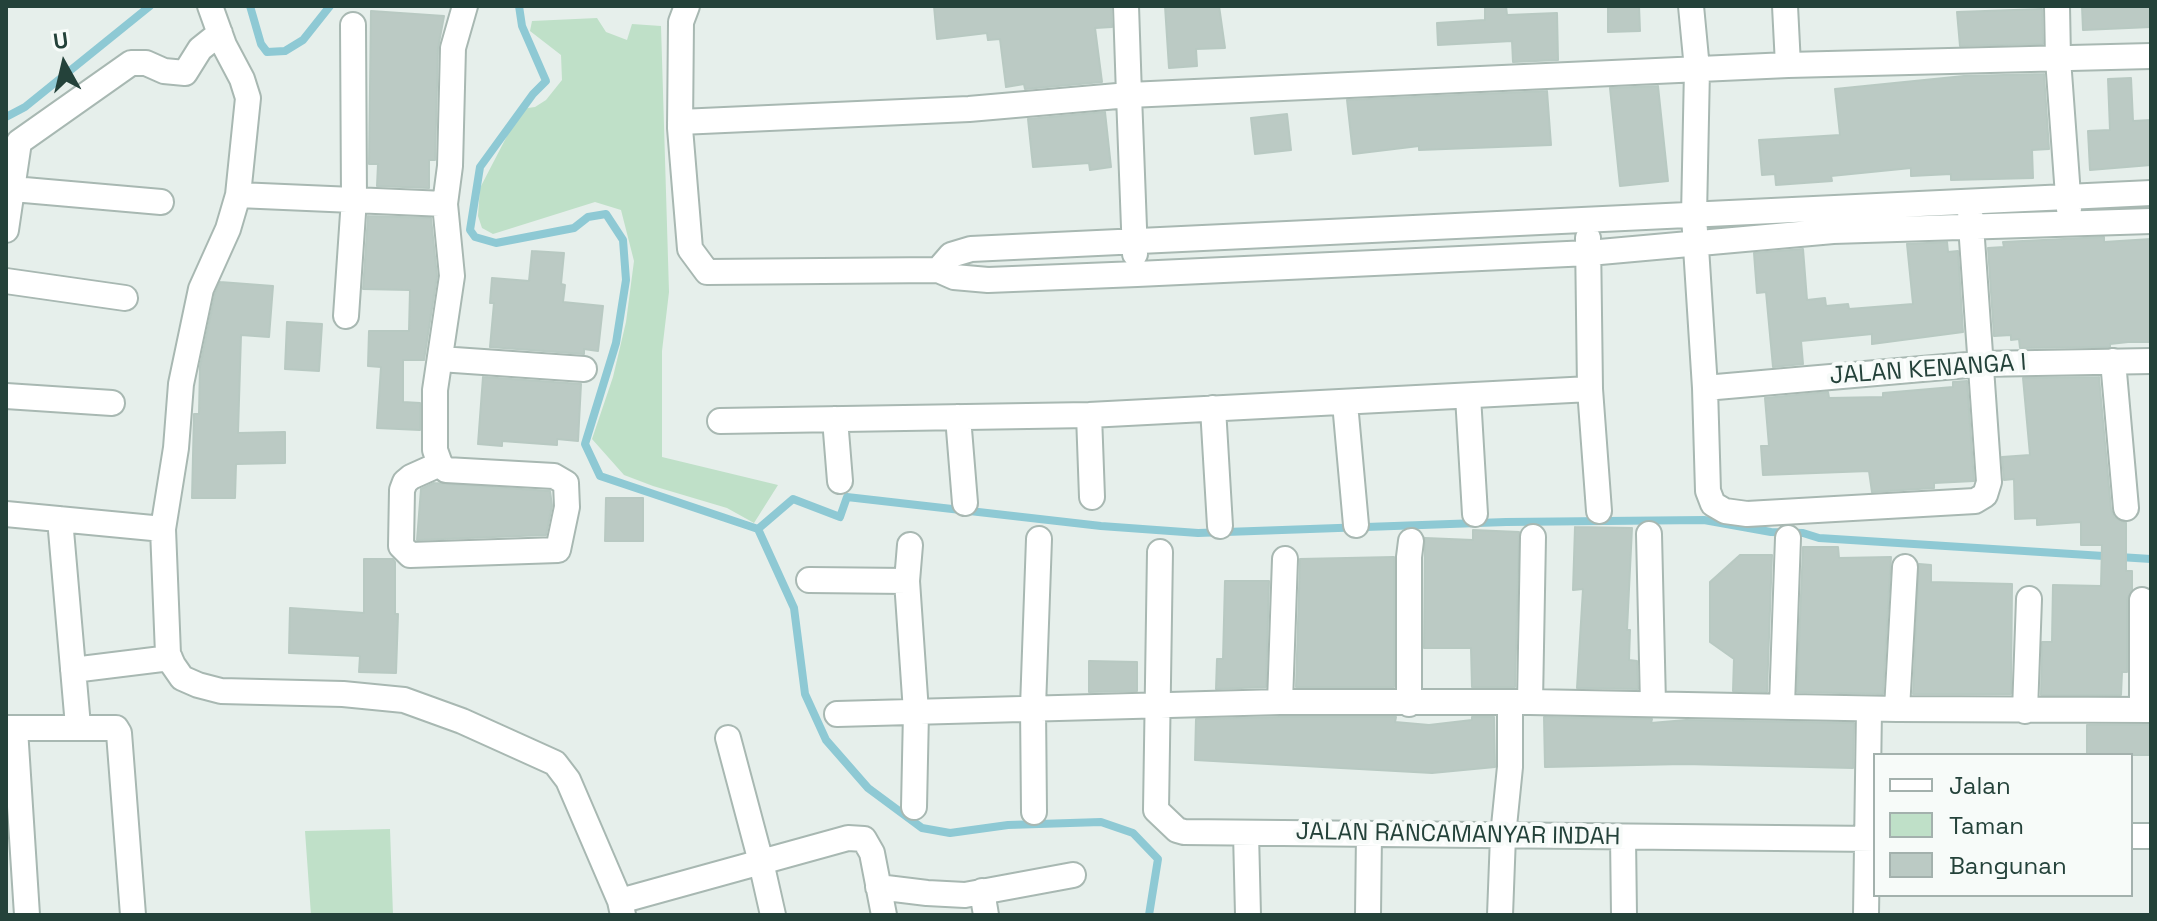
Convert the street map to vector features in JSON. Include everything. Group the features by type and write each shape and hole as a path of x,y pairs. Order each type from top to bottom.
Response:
{"street":[{"path":"210,6 248,98 238,195 228,229 201,289 181,384 176,448 163,529 170,658 182,678 221,691 343,694 404,700 462,721 555,763 568,780 621,908 761,862 848,838 864,839 872,853 884,915"},
{"path":"440,464 411,477 402,490 401,546 410,555 558,550 567,507 566,483 554,476 446,470 435,450 434,424 440,359 452,276 445,204 450,166 453,48 465,6"},
{"path":"687,6 681,22 680,122 690,249 707,272 938,270 954,277 988,280 1589,253 1833,231 2151,221"},
{"path":"1126,6 1137,274"},
{"path":"1691,6 1697,69 1694,216 1708,491 1713,504 1725,511 1747,514 1975,501 1985,495 1989,482 1970,201"},
{"path":"1785,6 1788,65"},
{"path":"2057,6 2058,59 2071,223"},
{"path":"346,316 354,199 353,25"},
{"path":"6,230 19,142 131,63 146,63 164,71 185,73 200,49 220,33"},
{"path":"680,122 969,109 1129,95 1697,69 2151,56"},
{"path":"13,189 161,202"},
{"path":"938,270 951,255 971,249 2151,193"},
{"path":"238,195 445,204"},
{"path":"1587,220 1590,389 1599,511"},
{"path":"6,281 125,298"},
{"path":"440,359 584,369"},
{"path":"2113,361 2126,508"},
{"name":"JALAN KENANGA I","path":"1705,388 1979,364 2151,361"},
{"path":"720,421 1089,415 1590,389"},
{"path":"6,396 112,403"},
{"path":"1468,396 1475,514"},
{"path":"1345,403 1356,525"},
{"path":"1213,408 1220,526"},
{"path":"1089,415 1092,497"},
{"path":"958,417 965,503"},
{"path":"835,419 840,481"},
{"path":"6,514 163,529"},
{"path":"60,519 78,726"},
{"path":"1649,534 1653,704"},
{"path":"1500,915 1503,836 1520,702 1533,537"},
{"path":"1782,705 1788,538"},
{"path":"1034,812 1033,707 1039,539"},
{"path":"1409,704 1411,541"},
{"path":"910,545 907,581 916,712 914,807"},
{"path":"1159,704 1160,552"},
{"path":"1280,702 1285,559"},
{"path":"1897,709 1905,567"},
{"path":"809,580 907,581"},
{"path":"2025,711 2029,599"},
{"path":"837,714 1280,702 2146,710 2142,600"},
{"path":"73,670 170,658"},
{"name":"JALAN RANCAMANYAR INDAH","path":"1159,704 1156,810 1171,826 1184,832 1870,839"},
{"path":"1866,915 1870,839 1869,709"},
{"path":"27,915 10,728 78,726 116,728 119,733 133,915"},
{"path":"728,738 773,915"},
{"path":"1246,833 1248,915"},
{"path":"1368,915 1369,834"},
{"path":"1623,837 1624,915"},
{"path":"878,887 965,895 984,903 1073,875"}],"green space":[{"path":"597,18 606,32 627,40 632,24 661,26 669,292 662,351 662,457 778,485 754,523 727,508 624,475 592,439 613,377 626,322 634,261 621,210 595,202 493,234 482,228 478,216 480,188 521,109 535,107 546,100 562,80 561,55 530,31 532,21"},
{"path":"390,829 393,915 311,915 305,831"}],"building":[{"path":"934,6 1111,6 1112,27 1095,28 1102,82 1025,89 1024,84 1006,87 1000,39 988,40 987,33 937,39"},
{"path":"1165,6 1219,6 1225,48 1196,49 1197,66 1169,68"},
{"path":"1485,6 1506,6 1507,15 1557,13 1558,60 1513,62 1512,41 1438,45 1437,23 1485,20"},
{"path":"1608,6 1639,6 1640,31 1608,32"},
{"path":"2082,6 2151,6 2151,27 2083,30"},
{"path":"2042,9 2043,44 1960,46 1957,12"},
{"path":"371,11 444,16 438,48 435,160 429,160 429,188 377,186 378,164 369,164"},
{"path":"2044,74 2049,149 2032,150 2033,178 1951,180 1951,174 1911,176 1911,168 1831,176 1832,181 1776,185 1775,174 1762,175 1759,140 1840,135 1835,89 1964,76"},
{"path":"2131,78 2133,121 2151,120 2151,165 2090,170 2088,131 2110,130 2108,79"},
{"path":"1658,86 1668,181 1620,186 1610,88"},
{"path":"1547,91 1551,145 1419,150 1419,146 1353,154 1347,100"},
{"path":"1105,112 1111,167 1090,170 1089,163 1033,167 1028,119"},
{"path":"1287,114 1291,150 1255,154 1251,118"},
{"path":"368,216 431,218 437,276 424,360 403,360 403,402 420,403 420,430 377,428 381,367 368,366 369,331 409,331 410,290 363,289"},
{"path":"2104,237 2104,242 2151,239 2151,342 2110,344 2110,347 2020,348 2019,339 2011,340 2011,335 1994,336 1988,248 2004,247 2003,242"},
{"path":"1947,242 1948,252 1958,251 1963,332 1872,344 1872,334 1801,341 1803,364 1773,367 1766,292 1757,293 1754,253 1803,249 1807,300 1825,298 1826,306 1848,304 1849,309 1913,304 1907,244"},
{"path":"532,251 564,253 563,302 603,306 598,351 584,349 584,354 490,347 494,303 490,303 492,278 529,281"},
{"path":"220,282 273,286 269,337 241,335 238,433 285,432 285,463 236,464 235,498 192,498 194,414 199,414 200,366"},
{"path":"287,322 322,324 319,371 285,369"},
{"path":"483,377 581,384 578,441 557,439 557,445 502,441 502,446 478,444"},
{"path":"2099,377 2111,509 2114,517 2126,523 2126,571 2132,571 2132,590 2127,600 2127,672 2122,672 2121,695 2041,695 2042,642 2052,642 2053,585 2101,586 2102,545 2081,545 2081,522 2037,525 2037,518 2015,519 2014,479 2004,480 2002,457 2030,455 2023,378"},
{"path":"1967,381 1974,481 1934,483 1934,488 1872,492 1869,471 1763,475 1761,446 1769,446 1765,398 1828,392 1829,398 1883,397 1883,393 1953,387 1953,382"},
{"path":"434,483 550,491 552,506 546,535 417,540 421,489"},
{"path":"606,498 643,498 643,541 605,541"},
{"path":"1575,527 1632,528 1627,630 1630,630 1629,660 1637,661 1638,689 1577,688 1583,589 1573,590"},
{"path":"1473,530 1519,532 1515,687 1472,687 1471,648 1424,648 1425,538 1473,540"},
{"path":"1803,547 1838,547 1839,558 1891,557 1883,694 1797,692"},
{"path":"1740,555 1772,555 1767,692 1733,691 1734,659 1710,642 1710,582"},
{"path":"1394,557 1394,687 1296,687 1300,559"},
{"path":"364,559 393,559 395,562 395,614 398,614 396,673 359,672 360,656 289,653 290,608 364,613"},
{"path":"1919,564 1931,565 1931,582 2012,584 2011,694 1913,694"},
{"path":"1225,581 1269,581 1266,687 1216,689 1217,659 1223,659"},
{"path":"1089,661 1137,662 1137,691 1089,692"},
{"path":"1396,717 1395,722 1429,725 1472,720 1472,717 1494,717 1495,767 1432,773 1195,760 1196,719"},
{"path":"1544,717 1652,719 1651,723 1686,720 1854,723 1853,768 1684,764 1545,767"},
{"path":"2087,725 2151,725 2151,755 2087,753"}],"waterway":[{"path":"6,117 25,107 150,6"},
{"path":"250,6 261,44 267,52 285,51 303,40 330,6"},
{"path":"519,6 522,26 546,81 480,167 470,230 475,237 496,243 574,228 588,217 606,214 623,240 626,280 616,343 585,444 600,476 758,529 794,608 805,694 826,740 868,788 922,828 950,833 1008,825 1101,822 1133,833 1158,859 1149,915"},
{"path":"758,529 793,499 840,517 847,497 1101,526 1198,533 1506,522 1704,520 1771,532 1803,533 1819,538 2151,559"}]}
